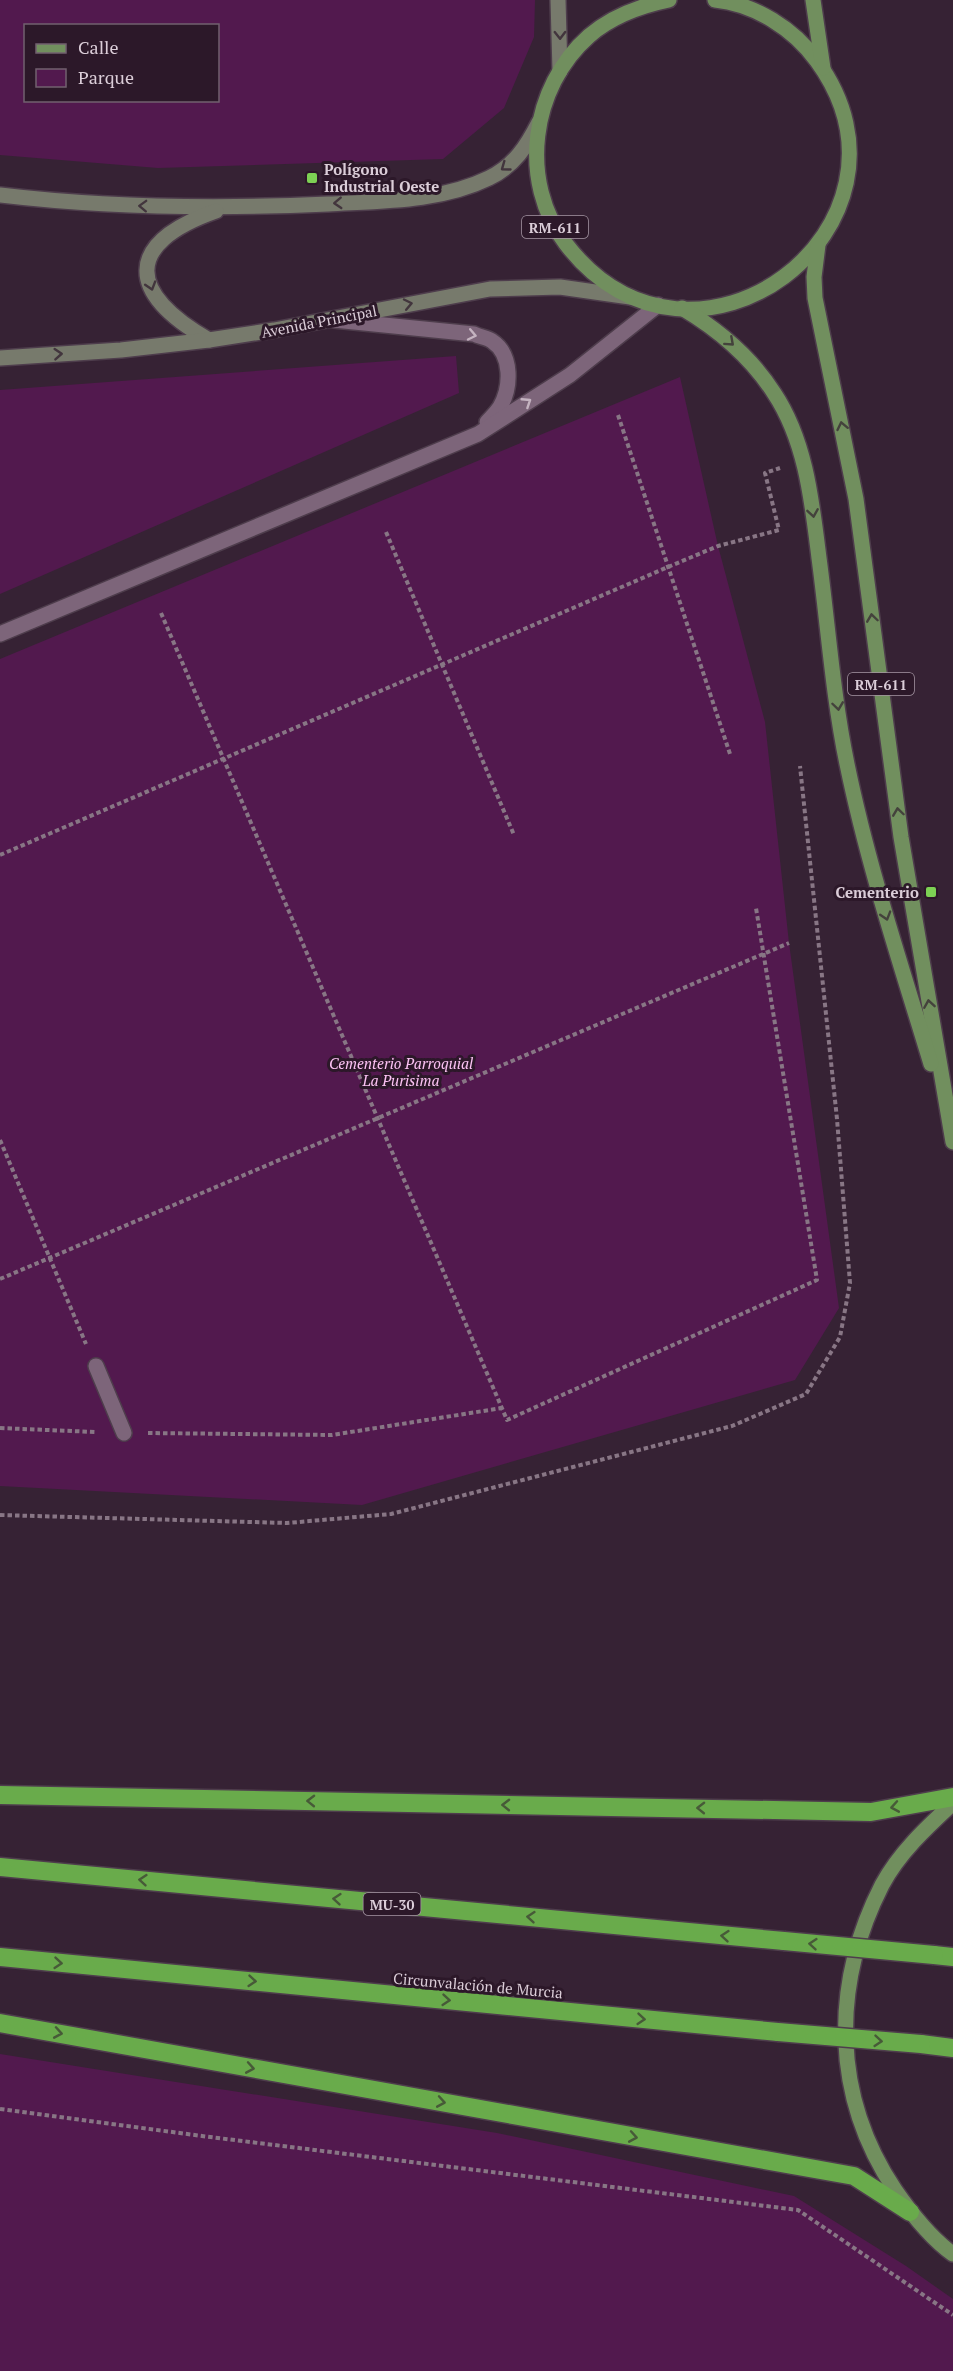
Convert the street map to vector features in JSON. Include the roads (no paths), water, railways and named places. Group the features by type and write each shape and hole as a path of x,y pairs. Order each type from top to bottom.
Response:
{"highway":[{"path":"0,1795 871,1812 953,1797"},
{"name":"MU-30","path":"0,1867 953,1957"},
{"name":"Circunvalación de Murcia","path":"0,1957 953,2048"},
{"path":"0,2023 854,2176 910,2212"}],"main road":[{"name":"RM-611","path":"669,0 628,12 608,22 590,36 560,70 544,104 540,121 537,170 549,216 561,238 576,257 594,274 636,299 682,308 714,307 744,300 772,286 797,268 819,244 836,213 847,171 848,145 844,119 836,94 824,70 809,50 790,32 769,18 746,8 715,0"},
{"name":"RM-611","path":"813,0 824,70"},
{"name":"RM-611","path":"819,244 814,277 815,298 856,499 902,837 953,1142"},
{"name":"RM-611","path":"682,308 726,339 764,378 786,414 803,462 816,528 846,762 884,907 949,1124"},
{"path":"953,1803 918,1835 883,1883 859,1936 846,1994 845,2051 856,2109 878,2164 910,2212 953,2254"}],"street":[{"path":"558,0 560,70"},
{"path":"0,195 105,205 224,208 397,200 464,189 490,178 523,152 540,121"},
{"path":"209,340 173,317 158,303 150,289 147,271 151,255 169,234 196,218 224,208"},
{"name":"Avenida Principal","path":"0,358 121,350 209,340 330,320 447,296 501,289 560,287 636,299"}],"lane":[{"path":"0,634 478,434 570,375 658,305"},
{"path":"330,320 474,334 493,341 504,355 509,372 507,389 500,407 478,434"},
{"path":"96,1366 124,1432"}],"place":[{"name":"Polígono Industrial Oeste","path":"312,178"},
{"name":"Cementerio","path":"931,892"}],"park label":[{"name":"Cementerio Parroquial La Purisima","path":"401,1072"}]}
